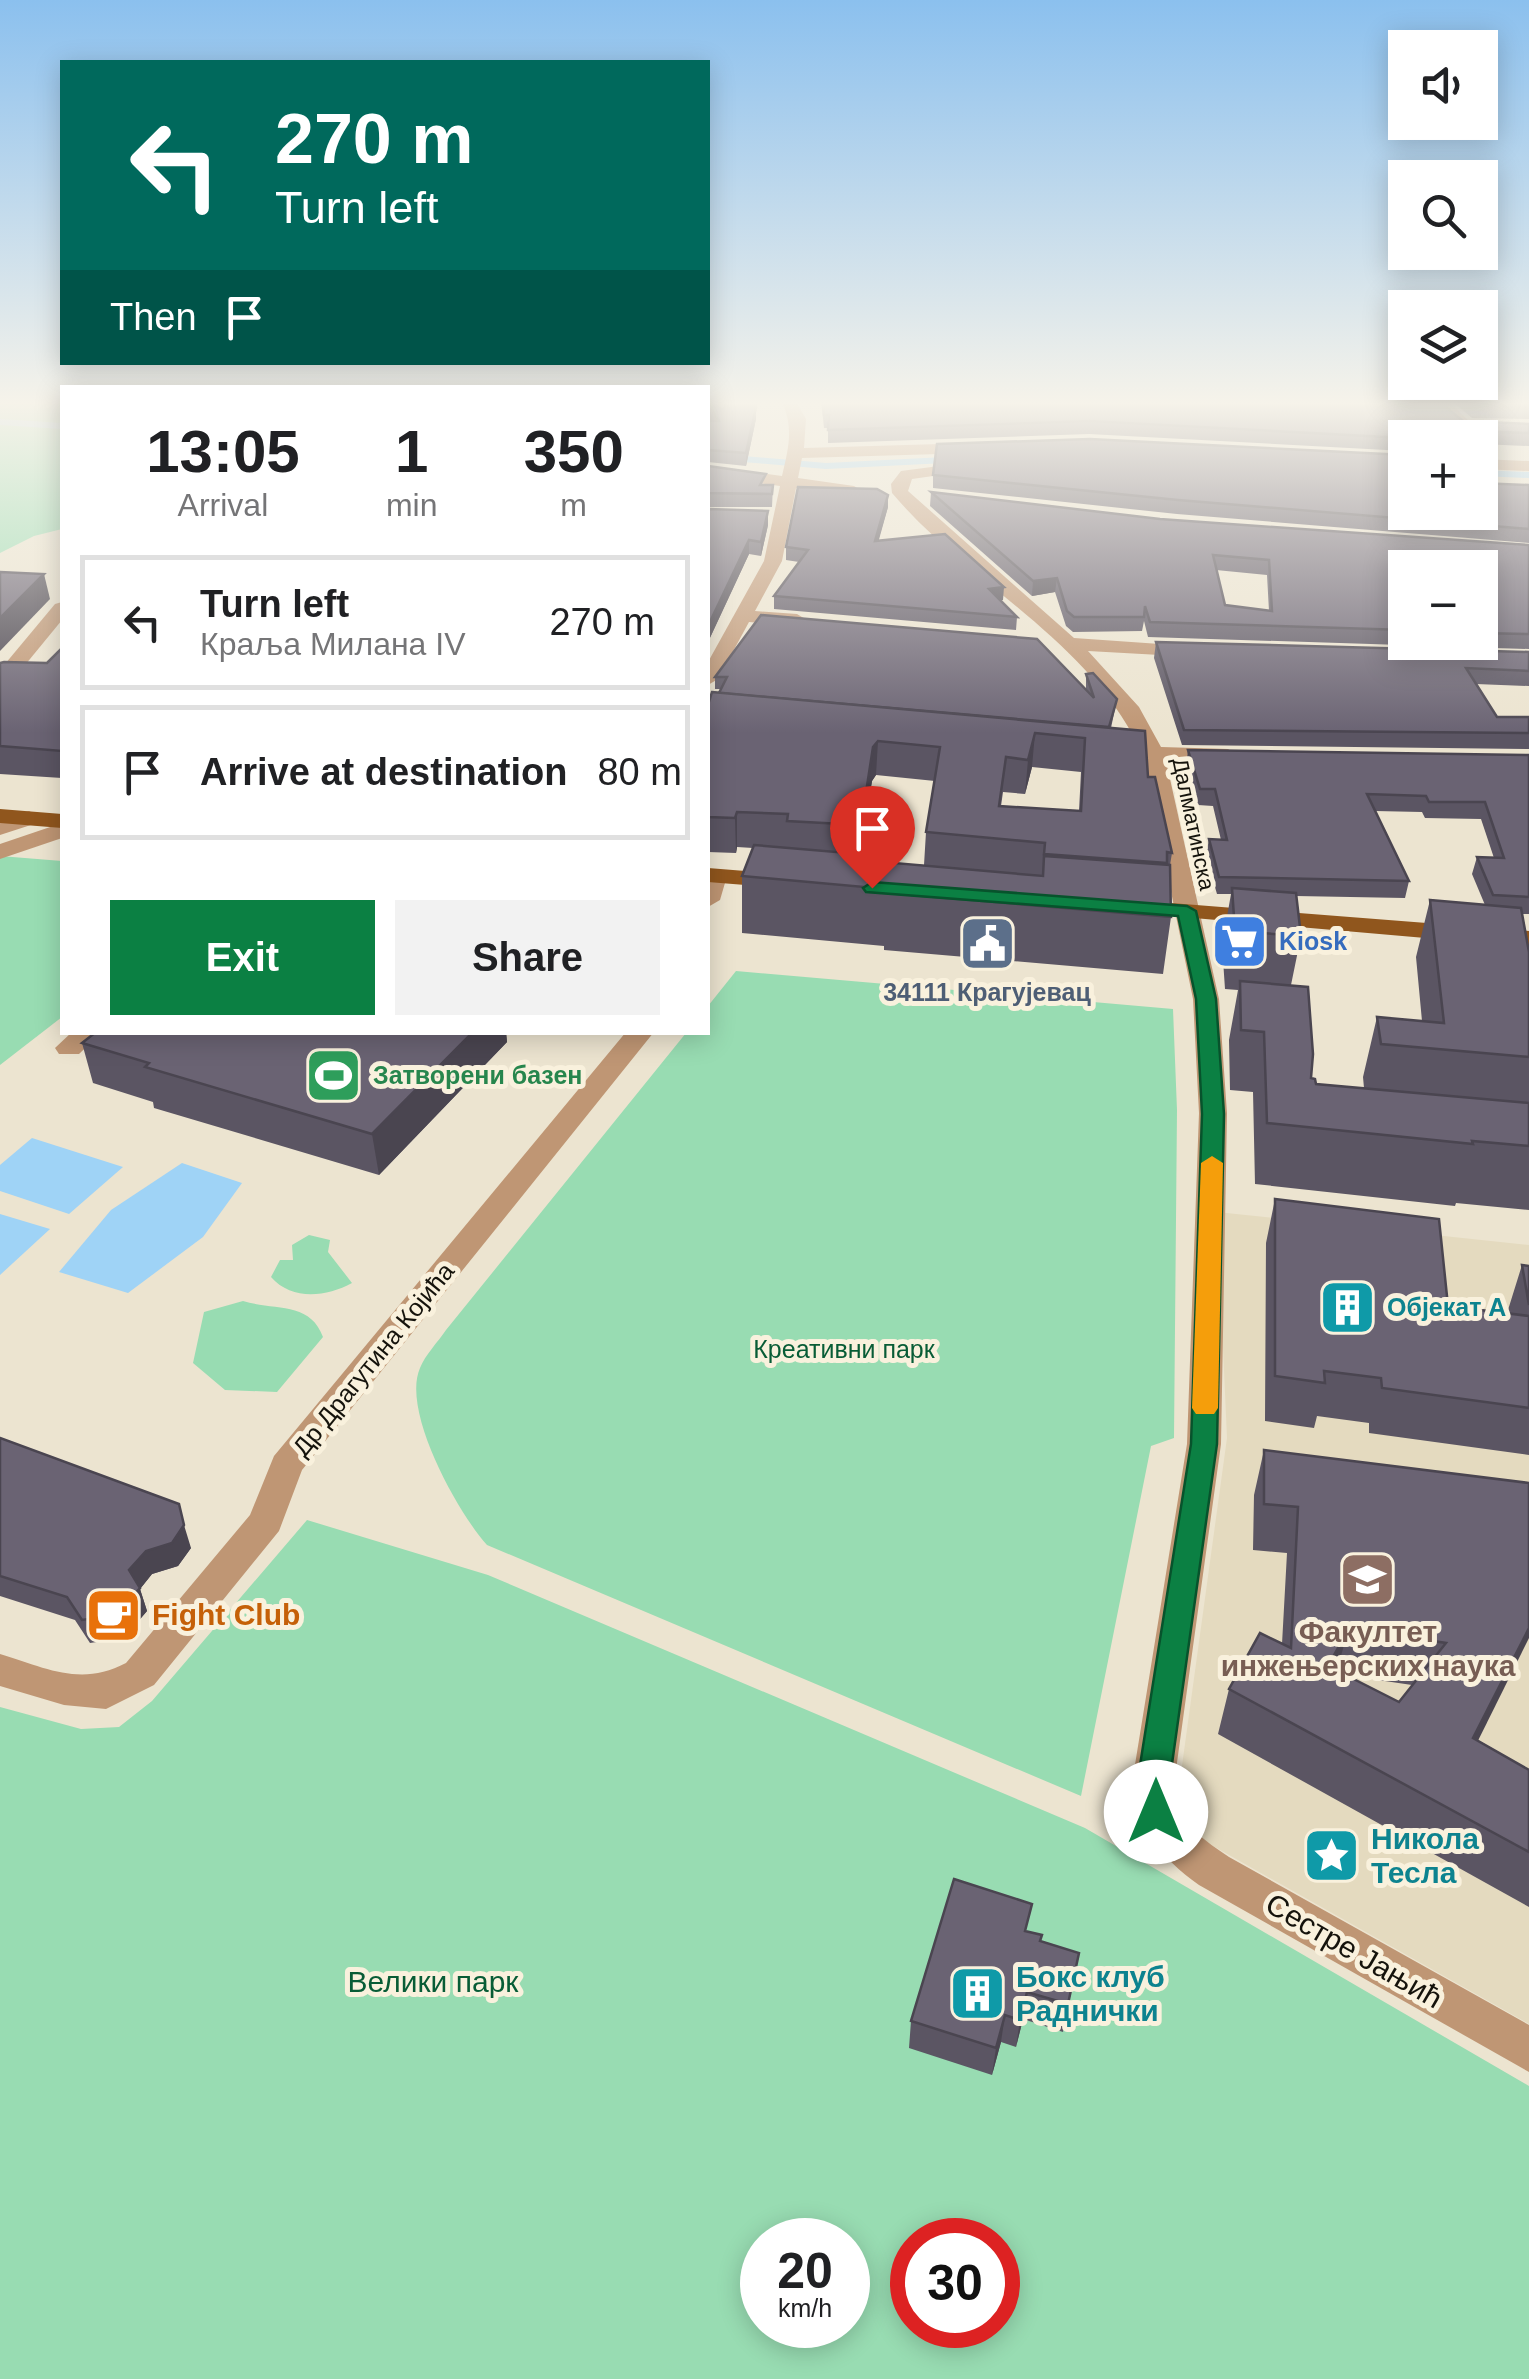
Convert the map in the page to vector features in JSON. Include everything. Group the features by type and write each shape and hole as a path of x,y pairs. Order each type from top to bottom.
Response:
{"main road":[{"path":"0,816 60,821"},
{"path":"710,884 813,884"},
{"path":"1108,906 1529,939"}],"street":[{"path":"710,675 772,561 773,511"},
{"name":"Далматинска","path":"916,511 1069,644 1132,710 1154,755 1206,999 1213,1114 1204,1444 1153,1795 1164,1828 1182,1850"},
{"path":"0,683 60,610"},
{"path":"741,615 818,622"},
{"path":"1030,641 1208,651"},
{"path":"1115,752 1253,756"},
{"path":"0,828 29,818"},
{"path":"0,852 60,831"},
{"name":"Др Драгутина Којића","path":"0,1670 64,1690 106,1692 140,1674 266,1521 286,1465 640,1035"},
{"name":"Сестре Јањић","path":"1182,1850 1529,2050"}],"shaded area":[{"name":"Факултет инжењерских наука","path":"1217,1212 1529,1245 1529,2024 1174,1824 1227,1438"}],"green space":[{"path":"0,511 60,511 60,530 34,536 0,553"},
{"path":"0,856 60,861 60,1019 0,1065"},
{"name":"Креативни парк","path":"736,971 1173,1009 1177,1110 1174,1438 1151,1446 1081,1796 487,1545 462,1510 436,1461 418,1409 416,1387 425,1358 684,1035 710,1035 710,1004"},
{"path":"309,1235 330,1240 328,1252 352,1283 310,1294 289,1290 271,1277 280,1260 293,1260 292,1245"},
{"path":"243,1301 300,1312 310,1318 323,1337 277,1392 225,1390 193,1363 204,1312"},
{"name":"Велики парк","path":"307,1520 488,1575 1085,1828 1529,2086 1529,2379 0,2379 0,1707 81,1729 119,1727 152,1701"}],"water":[{"path":"32,1138 123,1167 69,1214 0,1191 0,1165"},
{"path":"182,1163 242,1183 203,1237 128,1293 59,1272 111,1210"},
{"path":"0,1214 50,1229 0,1275"}],"building":[{"path":"710,511 768,511 761,542 749,540 710,622"},
{"path":"793,511 883,511 875,541 945,534 1004,587 989,589 1017,617 774,596 808,550 786,547"},
{"path":"953,511 1092,511 1529,545 1529,634 1498,633 1498,550 1388,550 1388,629 1150,622 1145,606 1144,617 1074,617 1067,611 1057,578 1033,581","holes":["1213,555 1269,560 1272,611 1225,605"]},
{"path":"1311,511 1388,511 1388,517"},
{"path":"1498,511 1529,511 1529,529 1498,526"},
{"path":"0,572 44,574 0,618"},
{"path":"761,615 1037,639 1094,698 1086,674 1093,673 1117,699 1109,727 719,693 727,677 715,677"},
{"path":"1156,642 1388,648 1388,660 1498,660 1498,651 1529,652 1529,671 1466,668 1497,717 1529,717 1529,733 1184,730"},
{"path":"60,650 60,751 0,746 0,663 47,663"},
{"path":"712,692 1145,731 1148,777 1155,777 1172,853 1167,852 1167,863 1044,854 1045,843 926,832 940,747 878,741 873,747 861,825 787,821 788,814 737,812 735,818 710,817","holes":["1035,733 1085,738 1081,811 999,806 1006,757 1028,760"]},
{"path":"1188,750 1529,755 1529,897 1493,895 1477,857 1504,858 1485,802 1429,802 1426,796 1367,794 1409,881 1219,877 1209,839 1227,840 1215,789 1200,789"},
{"path":"754,845 884,856 882,862 1043,876 1044,856 1170,865 1171,917 886,893 887,889 742,876"},
{"path":"1232,888 1296,893 1301,936 1235,931"},
{"path":"1430,900 1521,908 1529,952 1529,1057 1381,1044 1377,1017 1444,1023"},
{"path":"1240,981 1308,987 1311,1078 1316,1084 1529,1103 1529,1146 1267,1123 1264,1032 1241,1030"},
{"path":"92,1035 470,1035 372,1134 145,1067 149,1063 82,1043"},
{"name":"Објекат А","path":"1275,1199 1439,1219 1448,1306 1529,1316 1529,1408 1382,1388 1381,1378 1324,1371 1325,1383 1275,1376"},
{"path":"1522,1265 1529,1266 1529,1305"},
{"path":"0,1438 179,1504 184,1525 172,1543 146,1551 129,1570 140,1588 116,1615 82,1620 67,1597 0,1576"},
{"path":"1264,1450 1529,1483 1529,1628 1473,1738 1529,1770 1529,1852 1229,1689 1260,1633 1291,1648 1298,1507 1264,1504","holes":["1349,1628 1446,1643 1399,1702 1328,1666"]},
{"path":"954,1879 1032,1904 1025,1931 1042,1935 1040,1941 1079,1953 1068,2004 1027,1992 1020,2020 1005,2015 996,2048 911,2021"}],"slow traffic":[{"path":"1205,1408 1212,1163"}],"place":[{"name":"Kiosk","path":"1240,941"},
{"name":"34111 Крагујевац","path":"987,943"},
{"name":"Затворени базен","path":"334,1075"},
{"name":"Објекат А","path":"1348,1307"},
{"name":"Факултет инжењерских наука","path":"1368,1579"},
{"name":"Fight Club","path":"113,1615"},
{"name":"Никола Тесла","path":"1332,1856"},
{"name":"Бокс клуб Раднички","path":"977,1994"}],"route":[{"path":"872,888 1187,911 1206,999 1213,1114 1204,1444 1154,1778 1156,1812"}]}
